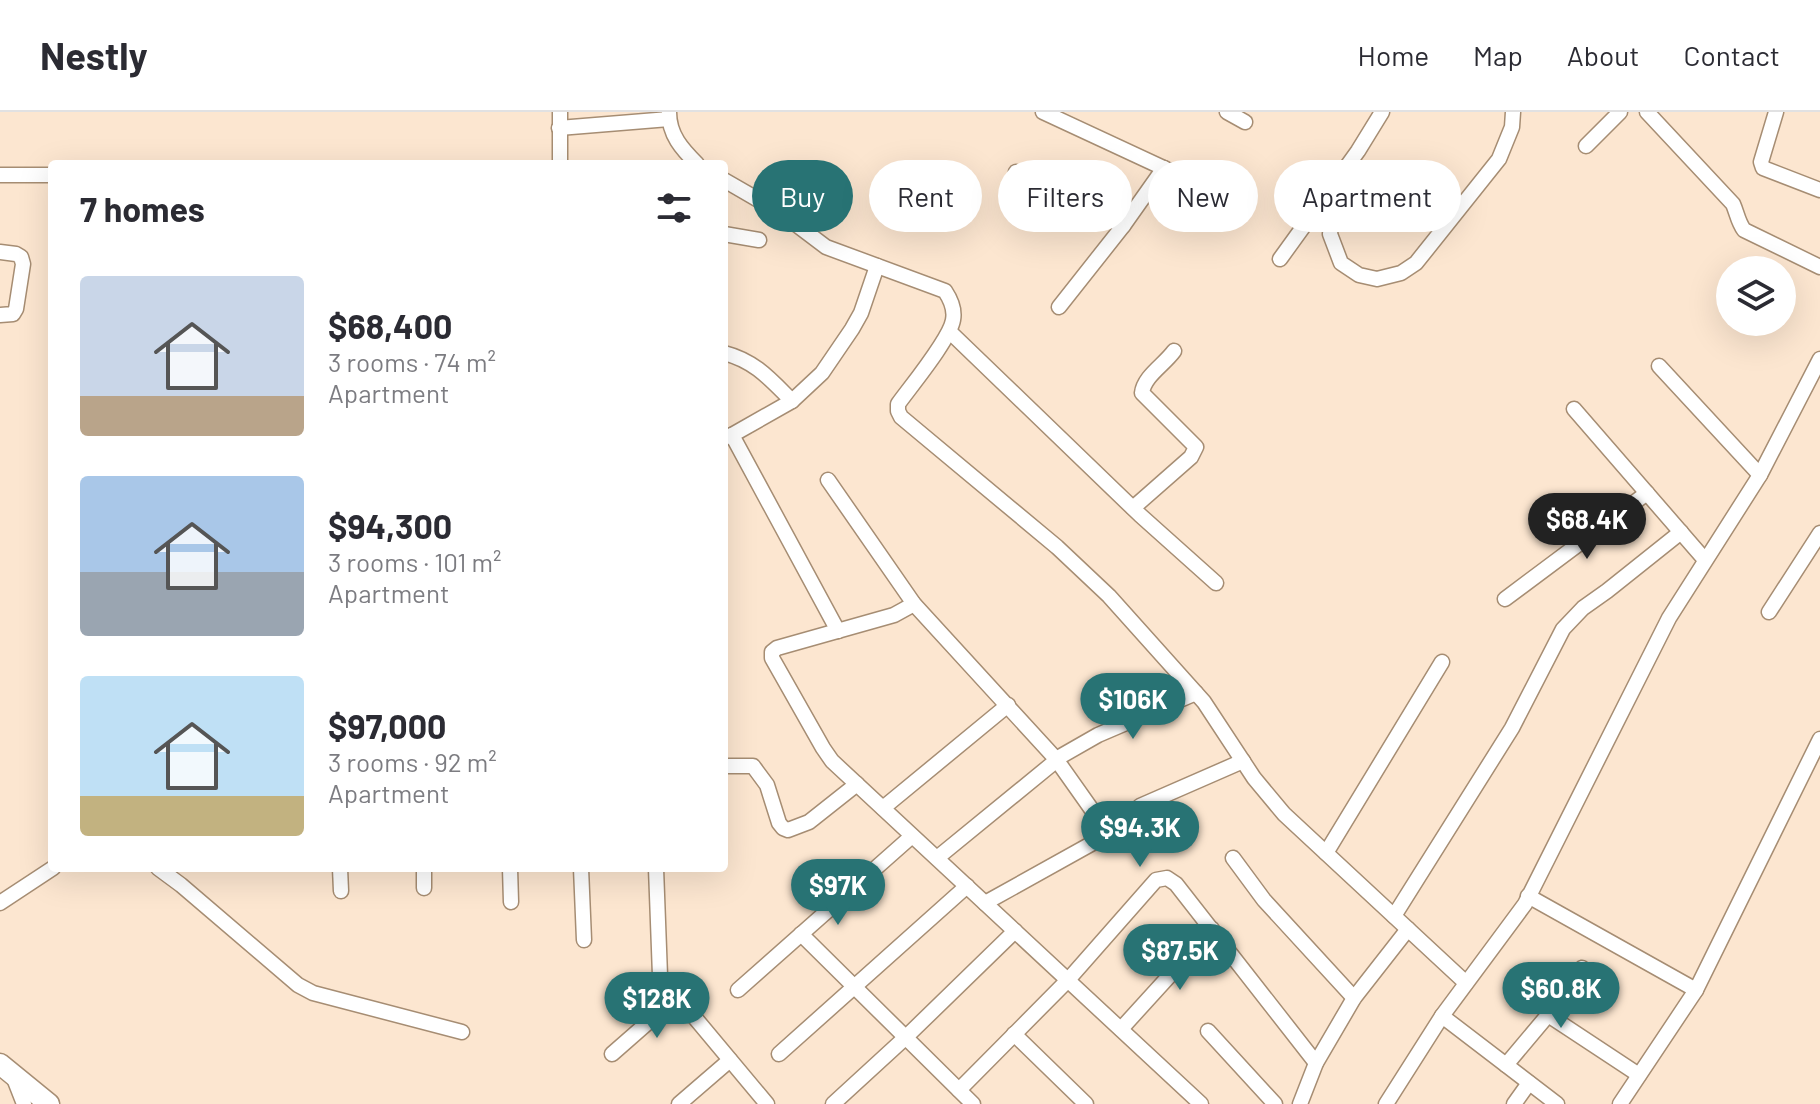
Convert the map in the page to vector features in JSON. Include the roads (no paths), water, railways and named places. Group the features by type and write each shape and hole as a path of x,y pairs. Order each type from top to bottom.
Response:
{"street":[{"path":"560,112 560,160"},
{"path":"1043,112 1148,161"},
{"path":"1227,112 1245,122"},
{"path":"1351,160 1382,112"},
{"path":"1461,207 1499,159 1512,127 1513,112"},
{"path":"1586,146 1620,112"},
{"path":"1647,112 1733,204 1738,222 1744,230 1820,267"},
{"path":"1776,112 1761,162 1763,168 1820,190"},
{"path":"559,128 669,115 672,135 694,160"},
{"path":"0,175 48,175"},
{"path":"728,182 781,213 826,247 945,291 951,300 954,317 950,332 898,404 901,417 1057,547 1109,596 1204,702 1243,761 1284,814 1466,983"},
{"path":"1132,213 1148,191"},
{"path":"1059,307 1118,232"},
{"path":"1280,259 1299,232"},
{"path":"1330,232 1341,263 1359,275 1377,279 1401,273 1416,263 1441,232"},
{"path":"728,235 759,240"},
{"path":"0,252 16,254 23,264 16,309 13,314 0,315"},
{"path":"838,631 728,436 792,401 822,373 861,313 877,266"},
{"path":"950,332 1133,508 1216,583"},
{"path":"1133,508 1191,457 1196,447 1142,393 1143,384 1174,351"},
{"path":"728,354 760,369 792,401"},
{"path":"1386,1104 1442,1016 1528,896 1669,618 1760,475 1820,359"},
{"path":"1659,366 1760,475"},
{"path":"1574,409 1705,560"},
{"path":"828,480 914,604 1056,759 1109,834 985,903"},
{"path":"1505,599 1647,493"},
{"path":"1394,916 1512,728 1563,629 1583,608 1681,532"},
{"path":"1769,612 1820,533"},
{"path":"914,604 894,615 777,648 772,652 772,658 832,761 1201,1104"},
{"path":"1326,853 1442,662"},
{"path":"937,858 1056,759 1098,735 1196,693"},
{"path":"883,808 1008,705"},
{"path":"1620,1104 1696,990 1820,739"},
{"path":"1140,806 1243,761"},
{"path":"728,766 753,766 767,785 779,823 788,830 809,822 857,784"},
{"path":"738,990 912,836"},
{"path":"1233,858 1264,900 1354,998"},
{"path":"0,903 48,871"},
{"path":"163,872 298,985 313,993 462,1032"},
{"path":"340,872 341,891"},
{"path":"424,872 424,888"},
{"path":"510,872 511,902"},
{"path":"581,872 584,940"},
{"path":"656,872 660,976 767,1104"},
{"path":"959,1090 1068,980 1156,880 1167,878 1176,884 1316,1063"},
{"path":"779,1054 967,886"},
{"path":"1528,896 1696,990"},
{"path":"1121,1029 1212,929"},
{"path":"1300,1104 1316,1063 1354,998 1408,929"},
{"path":"833,1104 1015,931"},
{"path":"801,934 973,1104"},
{"path":"1506,1065 1582,968"},
{"path":"612,1054 677,997"},
{"path":"1548,1015 1639,1075"},
{"path":"1442,1016 1557,1104"},
{"path":"1208,1031 1275,1104"},
{"path":"1014,1034 1086,1104"},
{"path":"679,1104 730,1060"},
{"path":"6,1070 24,1104"},
{"path":"6,1070 49,1104"},
{"path":"1514,1104 1529,1083"}]}
